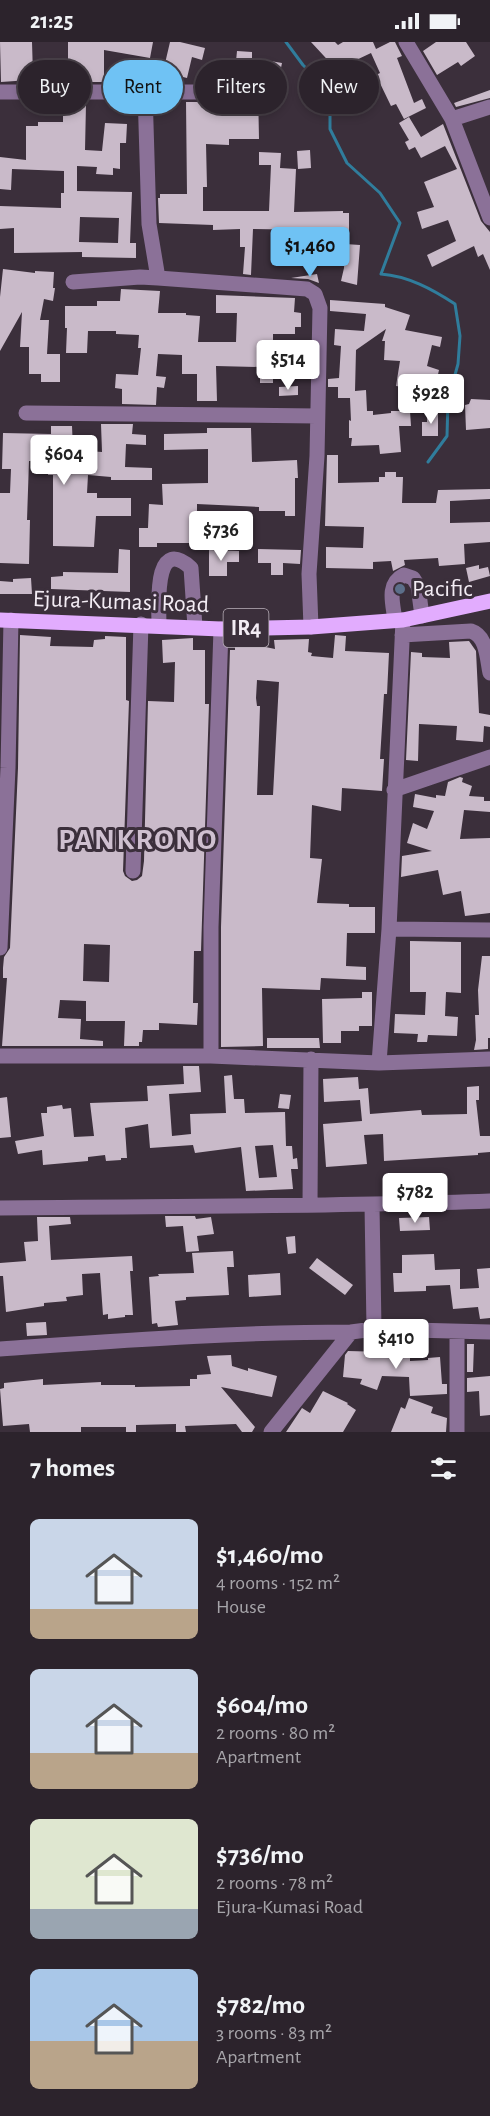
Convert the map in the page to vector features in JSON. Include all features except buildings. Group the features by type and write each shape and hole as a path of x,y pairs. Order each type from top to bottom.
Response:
{"main road":[{"name":"Ejura-Kumasi Road","path":"6,620 221,629 400,625 422,616 490,601"}],"street":[{"path":"406,42 452,119 490,218"},
{"path":"0,92 103,91"},
{"path":"452,119 490,107"},
{"path":"146,114 149,224 158,278"},
{"path":"73,282 140,277 307,289 315,294 320,308 309,574 310,627"},
{"path":"26,413 317,416"},
{"path":"159,625 160,575 163,565 178,560 191,568 195,627"},
{"path":"379,1063 389,929 400,625 391,595 393,587 404,575 413,578 418,586 422,616"},
{"path":"0,948 6,620"},
{"path":"133,871 141,624"},
{"path":"400,625 477,633 482,638 490,673"},
{"path":"211,1056 211,927 221,629"},
{"path":"394,790 490,757"},
{"path":"389,929 490,930"},
{"path":"0,1056 211,1056 379,1063 490,1059"},
{"path":"310,1204 311,1059"},
{"path":"0,1208 372,1205 490,1201"},
{"path":"372,1205 374,1329"},
{"path":"0,1349 218,1335 351,1332 374,1329 490,1332"},
{"path":"271,1432 351,1332"},
{"path":"457,1332 457,1432"}],"waterway":[{"path":"286,42 303,65 330,92 330,129 347,163 380,193 400,223 381,274 401,277 420,284 455,304 460,336 458,364 448,400 447,436 428,462"}],"place":[{"name":"Pacific","path":"400,589"}],"district":[{"name":"PANKRONO","path":"138,840"}]}
